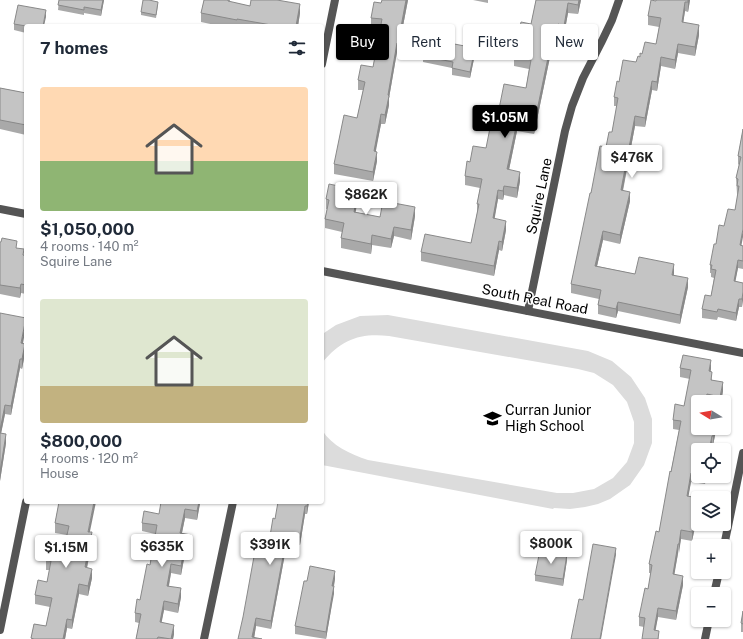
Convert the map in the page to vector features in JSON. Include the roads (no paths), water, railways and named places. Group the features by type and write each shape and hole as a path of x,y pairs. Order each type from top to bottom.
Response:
{"street":[{"path":"324,54 335,0"},
{"name":"Squire Lane","path":"528,311 565,131 572,106 582,78 612,20 619,0"},
{"path":"0,209 24,214"},
{"name":"South Real Road","path":"324,271 743,353"},
{"path":"725,539 743,453"},
{"path":"0,630 26,504"},
{"path":"204,639 232,504"},
{"path":"705,639 708,627"}],"place":[{"name":"Curran Junior High School","path":"492,418"}]}
